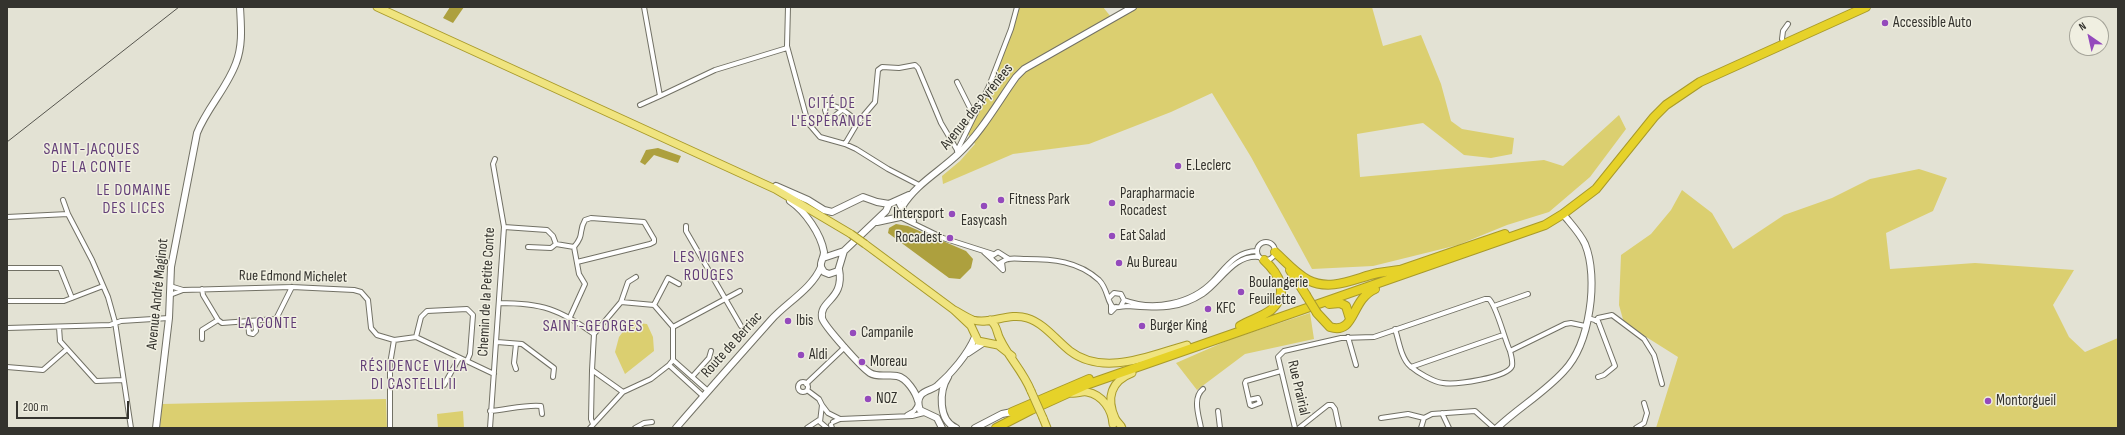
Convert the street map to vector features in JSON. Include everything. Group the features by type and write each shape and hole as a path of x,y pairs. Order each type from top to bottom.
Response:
{"highway":[{"path":"1012,412 1076,383 1526,227 1560,210 1592,184 1609,166 1640,125 1662,102 1698,78 1854,7"},
{"path":"996,428 1069,392 1545,225 1563,214 1596,189 1654,117 1684,92 1700,82 1866,7"},
{"path":"1281,258 1324,323 1335,328 1342,328 1348,324 1359,301 1370,291 1439,266 1474,250"},
{"path":"1267,257 1281,258 1298,274 1309,281 1324,285 1345,283 1378,273 1399,270"},
{"path":"1240,326 1270,311 1281,296 1282,287 1280,277 1267,257"},
{"path":"1267,257 1286,266"},
{"path":"1285,316 1332,303 1340,303 1346,306 1349,311 1350,320"}],"main road":[{"name":"Avenue André Maginot","path":"156,428 170,294 175,289 174,246 197,133 203,118 236,62 241,36 240,7"},
{"path":"378,7 776,186 828,211 837,210 852,201 863,197 889,204 896,202 903,208 900,217 874,223"},
{"name":"Avenue des Pyrénées","path":"896,202 909,195 958,152 1016,77 1024,69 1133,7"},
{"path":"676,142 793,198 851,234 954,310 972,319 990,320 1016,316 1027,318 1049,332 1072,353 1093,362 1108,364 1123,362 1187,345"},
{"path":"730,169 798,207 813,226 823,250 821,267 840,282"},
{"path":"776,186 833,219 851,234"},
{"name":"Avenue des Pyrénées","path":"903,208 909,195"},
{"path":"889,204 886,212 844,251 839,262 840,282 836,295 824,306 822,318 824,324 870,373 897,376 912,389 924,413 932,415 940,422 942,428"},
{"path":"886,212 892,218"},
{"path":"1495,428 1566,370 1576,352 1588,318 1592,282 1586,246 1583,239 1563,214"},
{"path":"823,258 844,251"},
{"path":"833,255 839,262"},
{"name":"Route de Berriac","path":"676,428 705,393 751,345 772,320 811,283 821,267"},
{"path":"828,274 835,273 839,269"},
{"name":"Route de Berriac","path":"811,283 828,274"},
{"path":"954,310 974,334 986,343 998,345 1012,356"},
{"path":"918,403 927,391 956,365 972,343 977,322 981,320"},
{"path":"990,320 996,326 997,333 1026,378 1046,428"},
{"path":"956,428 945,418 942,408 942,388 947,379 968,354 994,340 997,333"},
{"path":"1116,426 1110,405 1110,398 1111,390 1119,379 1208,344"},
{"path":"912,389 939,393 942,397"},
{"path":"1069,392 1085,392 1098,397 1108,406 1116,426"},
{"path":"932,415 940,411 942,408"},
{"path":"975,428 1002,414 1012,412"},
{"path":"983,428 1012,412"}],"street":[{"path":"644,7 660,96"},
{"path":"788,7 787,48 808,123 820,138 845,144 919,185"},
{"path":"958,152 992,79 1017,7"},
{"path":"1782,39 1783,31 1788,24"},
{"path":"640,105 715,70 787,48"},
{"path":"845,144 858,122 875,102 878,70 882,67 898,68 915,65 918,68 941,123 958,152"},
{"path":"956,82 974,116"},
{"path":"842,110 858,122"},
{"path":"879,164 882,158"},
{"name":"Chemin de la Petite Conte","path":"490,428 504,227 493,164 495,159"},
{"path":"63,200 68,214 92,260 103,286 115,322 131,428"},
{"path":"903,208 919,225"},
{"path":"7,217 68,214"},
{"path":"900,217 943,238 993,256 997,264 1003,270 1003,260 998,252 993,256"},
{"path":"574,247 582,238 582,225 585,220 591,218 644,222 654,239 654,242 650,244 577,262"},
{"path":"686,226 686,231 741,326"},
{"path":"504,227 547,230 553,236 556,244"},
{"path":"1257,251 1260,244 1265,242 1273,246 1267,257"},
{"path":"556,244 574,247"},
{"path":"528,247 552,248 556,244"},
{"path":"570,317 585,284 580,276 574,247"},
{"path":"997,264 1003,260 1010,259 1053,259 1088,272 1107,290 1121,294 1124,300 1136,304 1158,305 1192,296 1212,282 1232,260 1242,253 1257,251 1267,257"},
{"path":"1107,290 1114,306 1164,308 1185,303 1202,295 1239,260 1252,256 1267,257"},
{"path":"7,268 60,268 72,298"},
{"path":"593,424 591,419 594,334 620,302 628,282 636,277"},
{"path":"654,305 668,278 679,284"},
{"path":"7,301 64,301 103,286"},
{"name":"Rue Edmond Michelet","path":"175,289 292,287 354,290 361,292 368,300 371,328 373,332 383,338 394,340"},
{"path":"202,289 203,295 218,320 222,323 276,319 292,287"},
{"path":"673,328 740,291"},
{"path":"1110,298 1114,293"},
{"path":"1494,306 1528,294"},
{"path":"1356,365 1348,337 1374,337 1395,329 1485,298 1488,299 1494,306 1503,335 1510,351 1512,367 1507,371 1482,380 1440,383 1411,367 1404,356 1395,329"},
{"path":"1121,306 1124,300"},
{"path":"590,428 623,392 651,379 673,360 673,328 654,305 620,302"},
{"path":"499,303 529,303 570,317 594,334"},
{"path":"416,337 421,317 427,311 467,309 473,315 470,354 467,361"},
{"path":"1596,321 1598,318 1612,315 1644,340 1654,355 1662,384"},
{"path":"7,328 59,328 110,325 115,322 168,318"},
{"path":"1588,318 1596,321 1600,325 1615,366 1604,375 1598,377"},
{"path":"202,339 202,330 218,320"},
{"path":"248,321 249,333 253,334 256,331 255,320"},
{"path":"1510,351 1565,324 1572,323 1585,326"},
{"path":"59,328 60,341 96,380 123,380"},
{"path":"1411,367 1503,335"},
{"path":"390,428 390,364 394,340 416,337 494,374"},
{"name":"Rue Prairial","path":"1297,428 1281,371 1278,357 1280,353 1348,337"},
{"path":"497,342 522,344 554,368 553,377"},
{"path":"516,344 514,363 516,369"},
{"path":"806,384 845,347"},
{"path":"7,367 44,370 67,349"},
{"path":"692,377 709,358 711,351"},
{"path":"444,386 459,358"},
{"path":"673,360 692,377 705,393"},
{"path":"669,365 705,393"},
{"path":"592,370 623,392"},
{"path":"1249,400 1246,380 1281,371"},
{"path":"806,384 801,382 798,388 801,391 807,390"},
{"path":"806,384 807,390 819,399 830,414 840,419 905,416 924,413"},
{"path":"1201,428 1197,400 1199,392 1203,389"},
{"path":"1636,428 1644,423 1647,413 1644,402"},
{"path":"905,416 914,411 918,403"},
{"path":"490,411 534,405 541,406 542,414"},
{"path":"820,422 822,405"},
{"path":"1297,428 1328,405 1335,409 1338,428"},
{"path":"1218,411 1220,428"},
{"path":"1381,418 1408,414 1424,418 1432,414 1475,411 1495,428"},
{"path":"1442,413 1449,428"},
{"path":"822,414 830,414"},
{"path":"830,414 832,425"},
{"path":"1421,428 1424,418"},
{"path":"820,422 826,427 832,425 840,419"},
{"path":"635,428 644,423 652,422"},
{"path":"807,428 820,422"}],"shaded area":[{"path":"450,7 464,7 453,23 443,18"},
{"path":"1017,7 1103,7 1111,17 1127,7 1372,7 1383,46 1421,35 1441,84 1451,121 1462,129 1514,138 1512,154 1491,158 1464,155 1423,123 1357,134 1360,177 1544,160 1563,166 1619,115 1626,129 1590,177 1549,212 1507,225 1458,245 1373,266 1312,269 1251,157 1212,93 1171,112 1089,144 1013,154 943,184 942,176 960,161 975,144 967,133 990,85"},
{"path":"658,148 681,156 678,163 654,155 645,165 640,162 646,150"},
{"path":"1919,169 1947,178 1933,211 1886,233 1890,269 1975,263 2074,270 2053,305 2069,337 2085,352 2118,338 2118,428 1656,428 1678,357 1624,323 1619,305 1621,255 1651,234 1671,210 1682,190 1712,213 1733,249 1784,215 1832,198 1870,179"},
{"path":"896,224 908,226 966,251 973,259 971,268 960,279 949,278 888,233 889,228"},
{"path":"1310,313 1314,339 1245,354 1197,390 1176,363 1231,339"},
{"path":"630,322 647,324 653,337 654,351 625,374 615,352 619,337"},
{"path":"386,399 387,428 160,428 162,404"},
{"path":"463,411 464,428 438,428 437,414"}],"railway":[{"path":"7,142 179,7"}],"place":[{"name":"Accessible Auto","path":"1885,23"},
{"name":"E.Leclerc","path":"1178,166"},
{"name":"Fitness Park","path":"1001,200"},
{"name":"Parapharmacie Rocadest","path":"1112,203"},
{"name":"Easycash","path":"984,206"},
{"name":"Intersport","path":"952,214"},
{"name":"Eat Salad","path":"1112,236"},
{"name":"Rocadest","path":"950,238"},
{"name":"Au Bureau","path":"1119,263"},
{"name":"Boulangerie Feuillette","path":"1241,292"},
{"name":"KFC","path":"1208,309"},
{"name":"Ibis","path":"788,321"},
{"name":"Burger King","path":"1142,326"},
{"name":"Campanile","path":"853,333"},
{"name":"Aldi","path":"801,355"},
{"name":"Moreau","path":"862,362"},
{"name":"NOZ","path":"868,399"},
{"name":"Montorgueil","path":"1988,401"}],"district":[{"name":"CITÉ DE L'ESPÉRANCE","path":"832,113"},
{"name":"SAINT-JACQUES DE LA CONTE","path":"92,159"},
{"name":"LE DOMAINE DES LICES","path":"134,200"},
{"name":"LES VIGNES ROUGES","path":"709,267"},
{"name":"LA CONTE","path":"268,324"},
{"name":"SAINT-GEORGES","path":"593,327"},
{"name":"RÉSIDENCE VILLA DI CASTELLI II","path":"414,376"}]}
